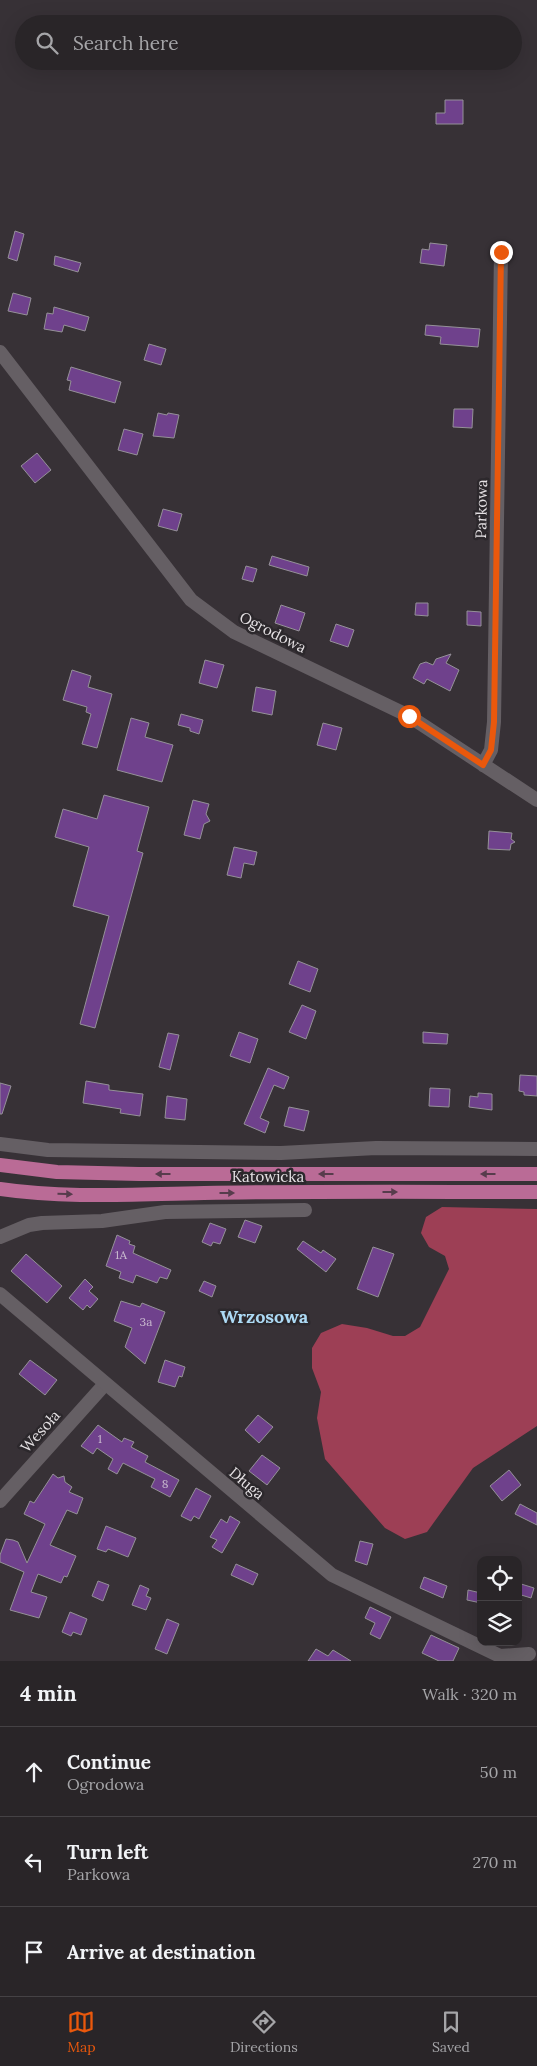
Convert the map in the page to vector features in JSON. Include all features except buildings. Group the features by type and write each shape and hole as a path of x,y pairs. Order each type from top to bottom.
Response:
{"main road":[{"name":"Katowicka","path":"0,1166 57,1172 139,1174 537,1174"},
{"name":"Katowicka","path":"0,1189 40,1194 100,1195 537,1192"}],"street":[{"name":"Parkowa","path":"483,765 491,750 494,722 501,252"},
{"name":"Ogrodowa","path":"0,352 191,600 234,632 409,716 537,800"},
{"path":"0,1144 48,1150 281,1153 376,1148 537,1149"},
{"path":"0,1172 16,1168"},
{"path":"0,1198 16,1191"},
{"path":"0,1237 29,1225 42,1223 102,1221 174,1211 305,1210"},
{"name":"Długa","path":"0,1294 332,1575 504,1658 531,1653"},
{"name":"Wesoła","path":"0,1501 105,1384"}],"shaded area":[{"path":"442,1207 537,1209 537,1426 473,1468 427,1532 405,1539 385,1528 325,1459 317,1418 321,1392 312,1368 312,1348 321,1333 342,1324 367,1328 393,1336 405,1336 420,1327 449,1269 445,1256 429,1247 421,1233 426,1217"}],"district":[{"name":"Wrzosowa","path":"264,1316"}],"route":[{"path":"409,716 483,765 491,750 494,722 501,252"}]}
